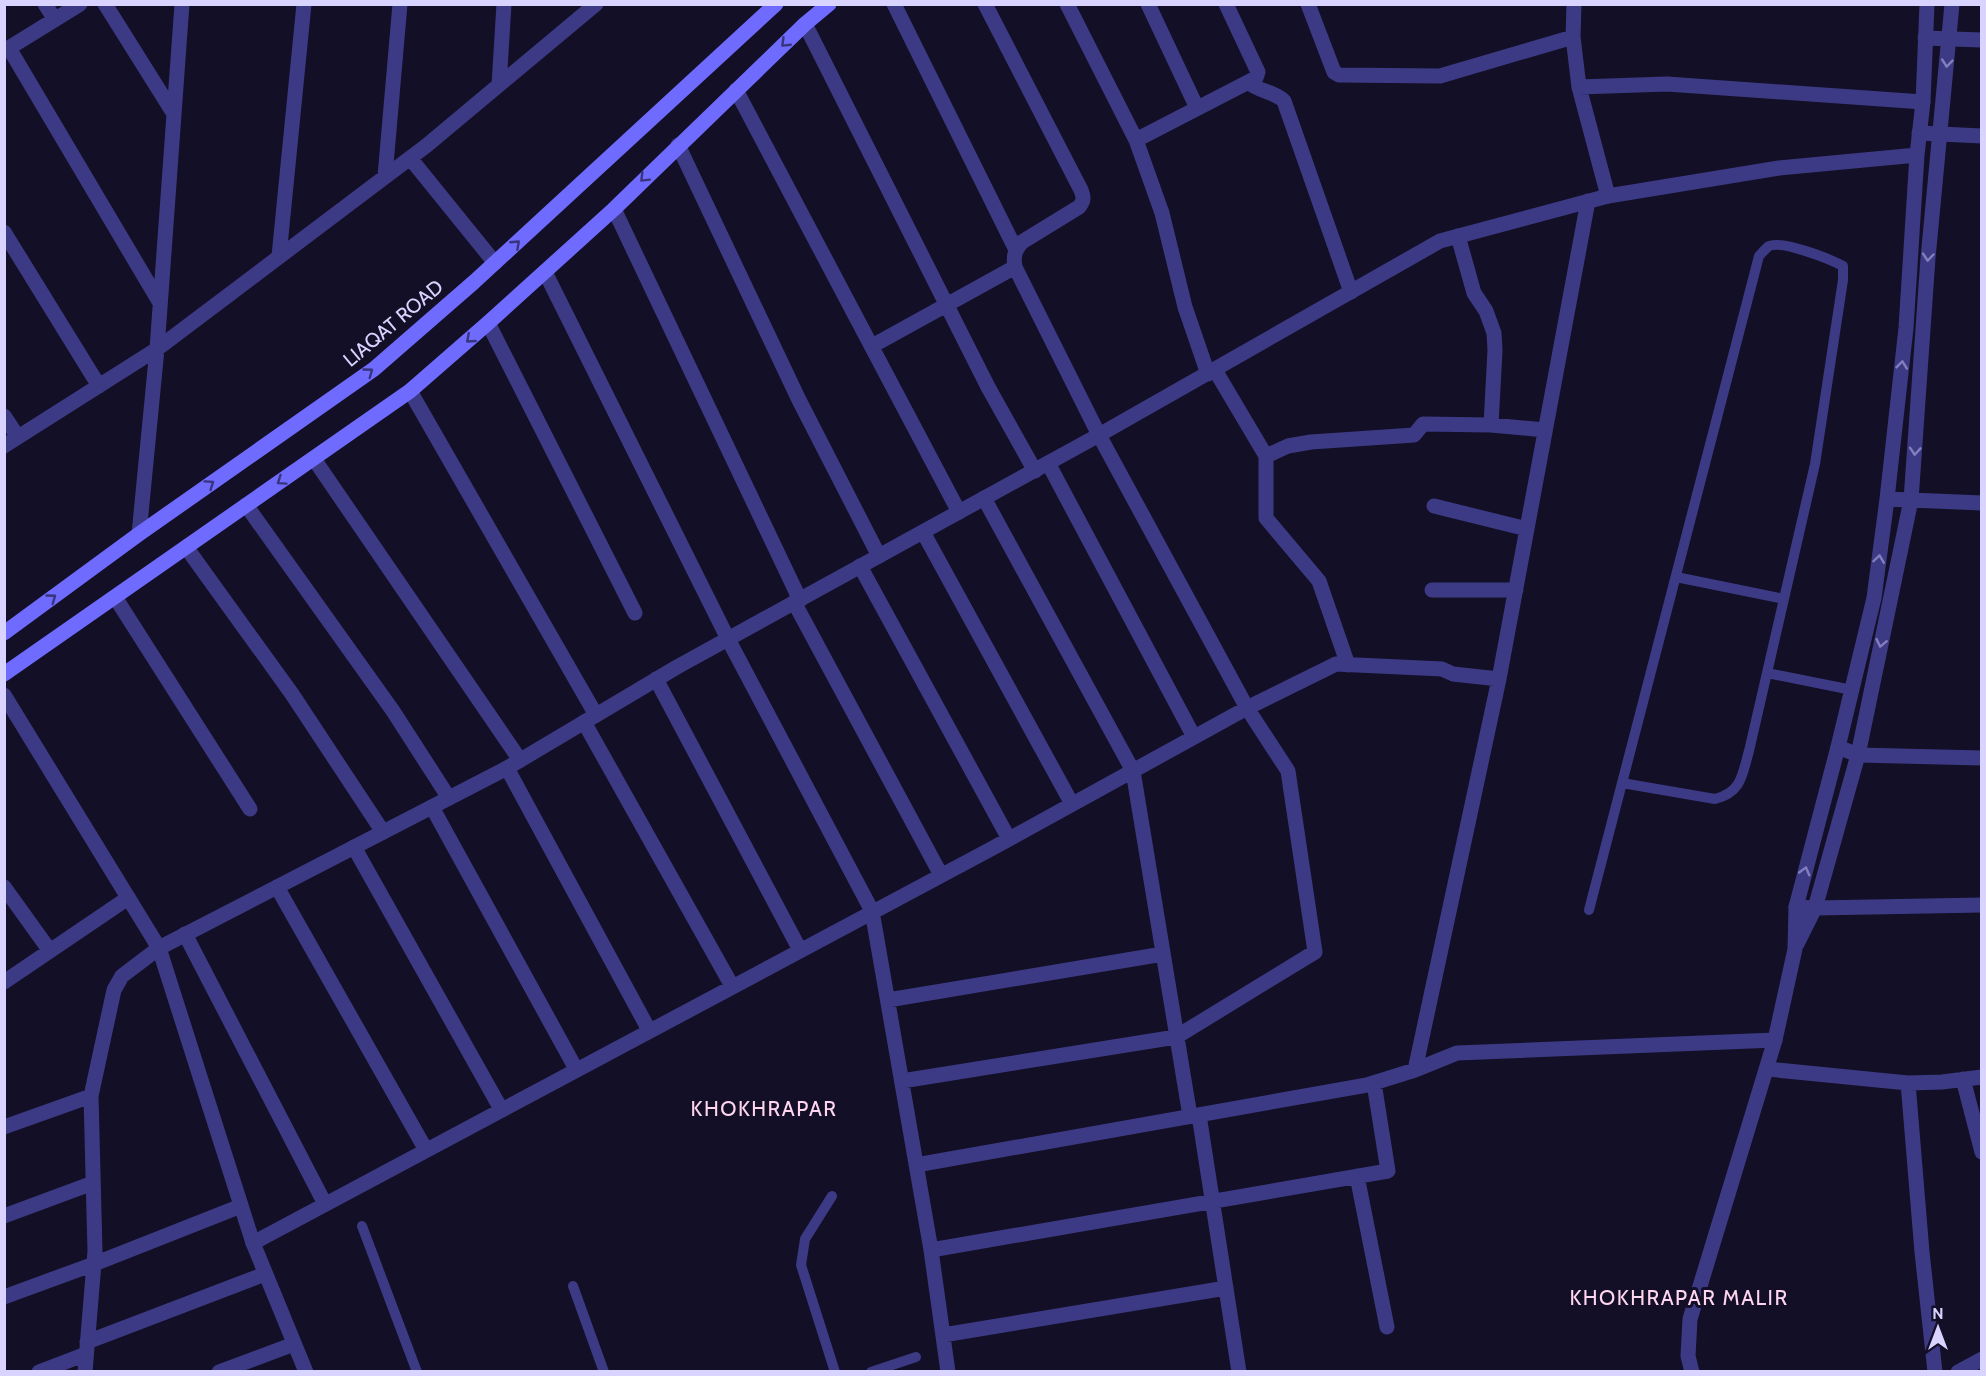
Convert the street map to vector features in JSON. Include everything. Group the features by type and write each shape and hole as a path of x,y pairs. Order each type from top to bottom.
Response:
{"main road":[{"name":"LIAQAT ROAD","path":"4,633 139,534 374,369 495,263 776,4"},
{"path":"4,674 410,391 489,323 614,209 678,145 829,4"}],"street":[{"path":"45,4 55,20"},
{"path":"80,4 7,49 160,303"},
{"path":"105,4 174,114"},
{"path":"139,534 157,349 182,4"},
{"path":"279,256 304,4"},
{"path":"386,176 400,4"},
{"path":"499,85 504,4"},
{"path":"894,4 1016,250"},
{"path":"902,1081 1176,1037 1315,952 1288,771 1246,708 1099,435 1015,267 1016,250 1022,242 1079,207 1084,198 985,4"},
{"path":"1067,4 1137,140 1162,213 1185,307 1211,372 1266,456 1266,518 1319,581 1348,665"},
{"path":"1148,4 1197,108"},
{"path":"1137,140 1257,78 1258,72 1226,4"},
{"path":"1308,4 1334,72 1339,75 1440,76 1573,37"},
{"path":"1574,4 1573,37 1579,87 1608,196"},
{"path":"1692,1371 1688,1356 1690,1319 1775,1040 1795,949 1796,907 1874,598 1906,328 1917,155 1923,102 1927,4"},
{"path":"1795,949 1815,908 1858,755 1911,500 1928,258 1952,4"},
{"path":"4,446 157,349 410,158 596,5"},
{"path":"805,24 988,387 1041,467 1194,737"},
{"path":"1925,38 1982,40"},
{"path":"1248,82 1254,88 1274,94 1284,101 1351,292"},
{"path":"1579,87 1667,84 1923,102"},
{"path":"736,90 959,512"},
{"path":"1920,133 1982,136"},
{"path":"678,145 799,400 879,556"},
{"path":"85,1371 94,1264 92,1096 114,990 122,976 159,948 507,768 656,679 1099,435 1440,241 1608,196 1779,168 1917,155"},
{"path":"410,158 495,263"},
{"path":"1415,1070 1499,679 1588,201"},
{"path":"614,209 797,601 941,875"},
{"path":"4,232 99,386"},
{"path":"1458,236 1474,293 1486,311 1494,333 1491,425"},
{"path":"872,346 1015,267"},
{"path":"545,272 728,639 873,911 931,1250 948,1371"},
{"path":"489,323 635,613"},
{"path":"410,391 590,718 732,986"},
{"path":"4,416 18,437"},
{"path":"1266,456 1288,446 1311,442 1414,435 1423,424 1491,425 1545,430"},
{"path":"314,459 520,760"},
{"path":"984,498 1132,771 1176,1037 1213,1201 1239,1371"},
{"path":"1887,499 1982,503"},
{"path":"246,505 393,711 449,798"},
{"path":"1434,506 1527,529"},
{"path":"923,532 1072,804"},
{"path":"186,547 292,694 383,832"},
{"path":"860,566 1009,839"},
{"path":"1432,590 1516,590"},
{"path":"115,597 250,809"},
{"path":"253,1243 1009,839 1246,708 1336,664 1442,669 1453,674 1499,679"},
{"path":"656,679 800,950"},
{"path":"4,695 159,948 253,1243 306,1371"},
{"path":"1838,747 1858,755 1982,758"},
{"path":"507,768 650,1030"},
{"path":"432,807 576,1069"},
{"path":"354,847 501,1109"},
{"path":"4,886 50,951"},
{"path":"277,887 426,1150"},
{"path":"4,982 128,898"},
{"path":"1796,907 1982,905"},
{"path":"185,934 325,1204"},
{"path":"888,1000 1162,954"},
{"path":"916,1165 1374,1083 1457,1053 1775,1040"},
{"path":"1767,1069 1908,1083 1982,1077"},
{"path":"1963,1079 1982,1152"},
{"path":"931,1250 1388,1171 1374,1083"},
{"path":"1908,1083 1922,1252 1935,1371"},
{"path":"4,1127 92,1096"},
{"path":"1357,1176 1387,1327"},
{"path":"4,1216 93,1183"},
{"path":"4,1297 241,1206"},
{"path":"39,1371 87,1348 266,1274"},
{"path":"943,1335 1226,1288"},
{"path":"219,1371 294,1344"},
{"path":"1964,1370 1982,1359"}],"lane":[{"path":"1589,910 1622,783 1676,577 1759,256 1769,246 1780,244 1833,260 1842,266 1843,280 1815,464 1749,751 1738,785 1728,796 1715,799 1622,783"},
{"path":"1676,577 1784,599"},
{"path":"1767,673 1852,690"},
{"path":"832,1196 805,1239 801,1265 835,1371"},
{"path":"362,1226 417,1371"},
{"path":"573,1286 604,1371"},
{"path":"871,1371 916,1357"}],"district":[{"name":"KHOKHRAPAR","path":"764,1108"},
{"name":"KHOKHRAPAR MALIR","path":"1679,1297"}]}
